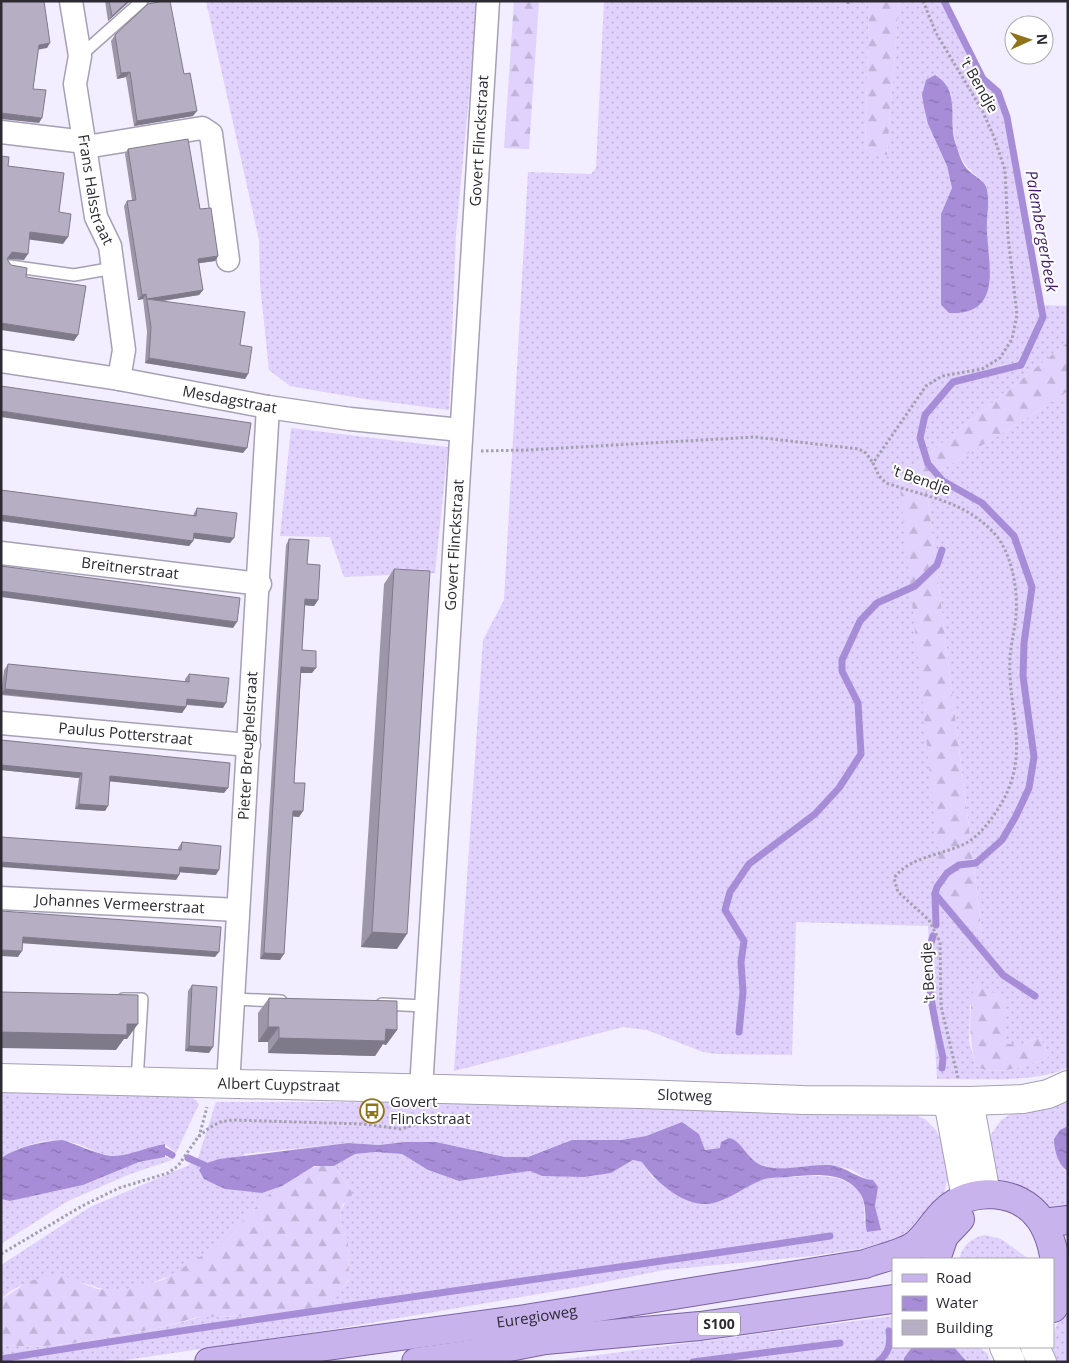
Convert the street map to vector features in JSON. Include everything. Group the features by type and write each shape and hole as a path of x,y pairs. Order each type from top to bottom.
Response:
{"main road":[{"path":"974,1202 1001,1195 1016,1200 1031,1209 1057,1229 1060,1282"},
{"name":"Euregioweg","path":"209,1362 525,1319 865,1264 914,1247 932,1253 946,1210 974,1202"},
{"name":"Euregioweg","path":"865,1264 892,1266"},
{"name":"Euregioweg","path":"416,1362 479,1353 545,1340 700,1326 892,1299"}],"street":[{"name":"Frans Halsstraat","path":"71,1 80,56 74,84 86,144 96,217 110,246 114,268 124,350 119,379"},
{"name":"Govert Flinckstraat","path":"421,1089 488,1"},
{"path":"1,132 86,144 202,128 211,134 228,260"},
{"name":"Mesdagstraat","path":"1,361 119,379 461,440"},
{"name":"Pieter Breughelstraat","path":"218,1085 233,999 260,584 268,407"},
{"name":"Breitnerstraat","path":"1,553 260,584"},
{"name":"Paulus Potterstraat","path":"1,723 249,745"},
{"name":"Johannes Vermeerstraat","path":"1,898 238,910"},
{"name":"Albert Cuypstraat","path":"1,1078 421,1089"},
{"name":"Slotweg","path":"421,1089 803,1100 959,1096 1023,1099 1048,1094 1068,1085"},
{"path":"959,1096 974,1202"},
{"path":"1004,1348 1011,1362"},
{"path":"1035,1348 1042,1362"}],"lane":[{"path":"80,56 142,1"},
{"path":"10,266 74,275 114,268"},
{"path":"114,999 142,999 137,1082"},
{"path":"233,999 290,1001"},
{"path":"368,1004 426,1006"}],"path":[{"name":"'t Bendje","path":"923,1 936,33 982,110 994,137 1002,162 1017,315 1012,339 1000,358 982,369 942,376 926,386 873,463 886,483 957,504 995,534 1008,558 1016,593 1016,616 1010,657 1010,679 1018,740 1016,766 1007,790 996,813 979,834 968,842 908,866 894,878 895,888 928,920 940,942 941,1006 959,1096"},
{"path":"461,440 528,450 755,437 859,449 866,453 873,463"},
{"path":"1,1254 82,1206 119,1188 168,1173 178,1166 198,1137 207,1106 218,1085"},
{"path":"198,1137 220,1122 232,1120 363,1124 408,1129 414,1125 420,1115 421,1089"}],"green space":[{"path":"206,1 478,1 456,234 449,410 365,399 290,386 269,370 260,284 259,240"},
{"path":"514,1 539,1 529,149 504,148"},
{"path":"604,1 869,1 865,154 887,155 899,1 943,1 955,27 994,90 1008,125 1042,305 1068,306 1068,342 899,478 958,915 983,940 927,491 932,477 1068,391 1068,1067 1040,1076 1023,1078 937,1079 928,926 796,922 792,1055 717,1054 703,1052 647,1030 623,1027 454,1071 483,640 504,600 528,172 591,174 596,168","holes":["951,92 953,130 958,152 971,171 982,180 988,204 987,230 949,313 941,305 941,214 952,188 947,166 928,124","1004,1000 1004,1040 1008,1044 1022,1044 1040,1037 1049,1058 1012,1069 993,1071 976,1066 969,1041 970,1005"]},
{"path":"869,1 899,1 887,155 865,155"},
{"path":"1068,342 1068,391 932,477 927,491 983,941 958,915 944,908 899,478"},
{"path":"291,428 448,447 435,573 344,577 330,537 280,536"},
{"path":"975,980 1004,1000 1004,1040 1008,1044 1022,1044 1040,1037 1049,1058 1012,1069 993,1071 976,1066 970,1023"},
{"path":"1,1090 103,1095 184,1094 195,1099 199,1104 176,1153 165,1144 132,1154 112,1156 73,1142 52,1141 30,1144 1,1158"},
{"path":"1068,1092 1068,1126 1060,1130 1064,1170 1068,1171 1068,1213 1054,1213 999,1182 991,1173 987,1140 1001,1120 1016,1111"},
{"path":"216,1102 663,1103 909,1113 925,1119 936,1130 942,1142 948,1177 944,1193 936,1205 913,1232 892,1244 812,1256 664,1270 580,1287 335,1329 112,1362 1,1362 1,1345 35,1347 73,1343 155,1329 201,1317 301,1316 337,1295 349,1280 348,1239 342,1230 340,1212 352,1191 334,1166 355,1154 375,1152 402,1154 428,1170 459,1181 530,1171 542,1176 611,1173 633,1160 642,1162 652,1177 716,1202 766,1179 806,1176 832,1177 853,1185 860,1193 864,1205 864,1220 881,1230 875,1206 877,1192 873,1180 841,1167 776,1168 760,1165 738,1143 729,1138 720,1148 705,1150 699,1134 682,1122 646,1136 621,1140 572,1140 528,1157 505,1157 436,1142 404,1142 379,1145 348,1143 244,1154 262,1193 282,1186 256,1207 219,1246 198,1261 174,1274 136,1288 117,1291 106,1290 79,1282 58,1280 37,1282 17,1287 1,1300 1,1265 90,1207 187,1166 198,1158"},
{"path":"165,1157 172,1160 130,1174 68,1201 1,1244 1,1199 10,1201 83,1185 139,1162"},
{"path":"323,1165 334,1166 352,1191 351,1200 343,1204 340,1212 342,1230 348,1239 349,1279 329,1307 301,1316 198,1317 155,1329 73,1343 35,1347 2,1345 1,1300 29,1281 59,1274 97,1289 122,1290 163,1280 219,1245 267,1196 306,1169"},
{"path":"985,1235 1001,1239 1028,1258 959,1258 968,1243"},
{"path":"1068,1305 1068,1362 1057,1362 1052,1348 1054,1348 1056,1325"},
{"path":"892,1316 892,1348 911,1348 904,1358 904,1362 545,1362"},
{"path":"955,1348 980,1348 988,1354 989,1362 967,1362"}],"water":[{"path":"935,75 948,89 951,98 954,135 962,160 967,169 984,183 988,195 989,287 985,298 978,306 966,312 949,313 941,305 941,214 952,188 947,166 928,124 922,95 926,80"},
{"path":"682,1122 699,1134 705,1150 720,1148 721,1142 729,1138 738,1143 760,1165 782,1168 830,1165 842,1168 862,1178 873,1180 878,1187 875,1206 881,1230 867,1232 864,1201 852,1185 836,1177 816,1175 765,1179 723,1200 706,1204 695,1203 674,1194 656,1179 642,1162 633,1160 611,1173 584,1177 542,1176 530,1171 459,1181 428,1170 402,1154 375,1152 355,1154 334,1166 314,1166 282,1186 262,1193 225,1189 204,1179 199,1170 204,1164 219,1159 348,1143 379,1145 404,1142 436,1142 505,1157 528,1157 572,1140 621,1140 646,1136"},
{"path":"1068,1126 1068,1171 1059,1161 1054,1139 1060,1130"},
{"path":"62,1140 110,1156 127,1154 165,1144 165,1157 139,1162 83,1185 10,1201 1,1199 1,1158 15,1150 30,1145"},
{"path":"911,1348 955,1348 967,1362 904,1362 904,1358"}],"building":[{"path":"1,1 44,1 50,43 39,45 33,89 46,90 42,118 1,113"},
{"path":"109,1 128,1 112,16"},
{"path":"170,1 184,74 190,73 197,111 137,121 130,72 121,73 115,35 148,4"},
{"path":"188,139 200,209 211,208 218,256 198,259 203,290 147,299 245,312 240,345 252,347 248,374 149,358 151,327 146,294 142,295 127,201 136,200 128,149"},
{"path":"1,156 9,157 8,166 64,173 59,212 71,214 68,237 30,232 28,254 12,252 7,259 11,265 27,268 26,277 86,286 78,335 1,323"},
{"path":"1,386 251,423 247,448 1,411"},
{"path":"1,490 196,516 197,508 237,513 234,538 194,533 193,541 1,515"},
{"path":"289,539 309,540 307,564 320,565 318,600 305,599 302,650 316,651 316,668 301,667 294,783 305,783 303,811 293,811 284,954 264,953"},
{"path":"1,566 240,598 237,622 1,591"},
{"path":"394,569 430,571 407,934 372,932"},
{"path":"8,664 189,682 189,674 229,678 226,703 187,699 186,707 5,689"},
{"path":"1,740 230,763 228,788 110,776 108,806 79,804 82,773 1,765"},
{"path":"1,837 181,850 182,842 221,846 219,870 180,867 179,875 1,862"},
{"path":"1,911 221,927 219,952 23,937 22,951 1,950"},
{"path":"192,985 217,987 213,1047 189,1046"},
{"path":"1,992 138,995 138,1024 127,1024 127,1035 1,1032"},
{"path":"269,998 397,1001 397,1030 386,1029 385,1041 279,1038 279,1027 268,1027"}],"waterway":[{"name":"Palembergerbeek","path":"936,925 935,894 937,887 947,873 959,865 976,863 1002,840 1029,788 1034,757 1023,676 1024,643 1032,587 1014,536 982,503 943,481 928,464 920,438 925,415 953,382 1021,365 1043,317 1007,117 998,92 983,79 944,1"},
{"name":"Palembergerbeek","path":"739,1032 743,992 741,962 744,941 725,910 730,892 749,864 815,814 839,788 861,754 858,703 842,671 842,660 860,621 877,603 915,586 937,565 942,550"},
{"path":"935,894 1003,975 1035,996"},
{"name":"Palembergerbeek","path":"933,936 930,949 929,980 943,1058 942,1068"},
{"path":"165,1151 172,1155"},
{"path":"188,1158 204,1165"},
{"path":"1,1359 830,1236"},
{"name":"Palembergerbeek","path":"878,1362 885,1355 888,1348 890,1340 889,1331"},
{"path":"693,1362 840,1343"}],"place":[{"name":"Govert Flinckstraat","path":"372,1111"}]}
